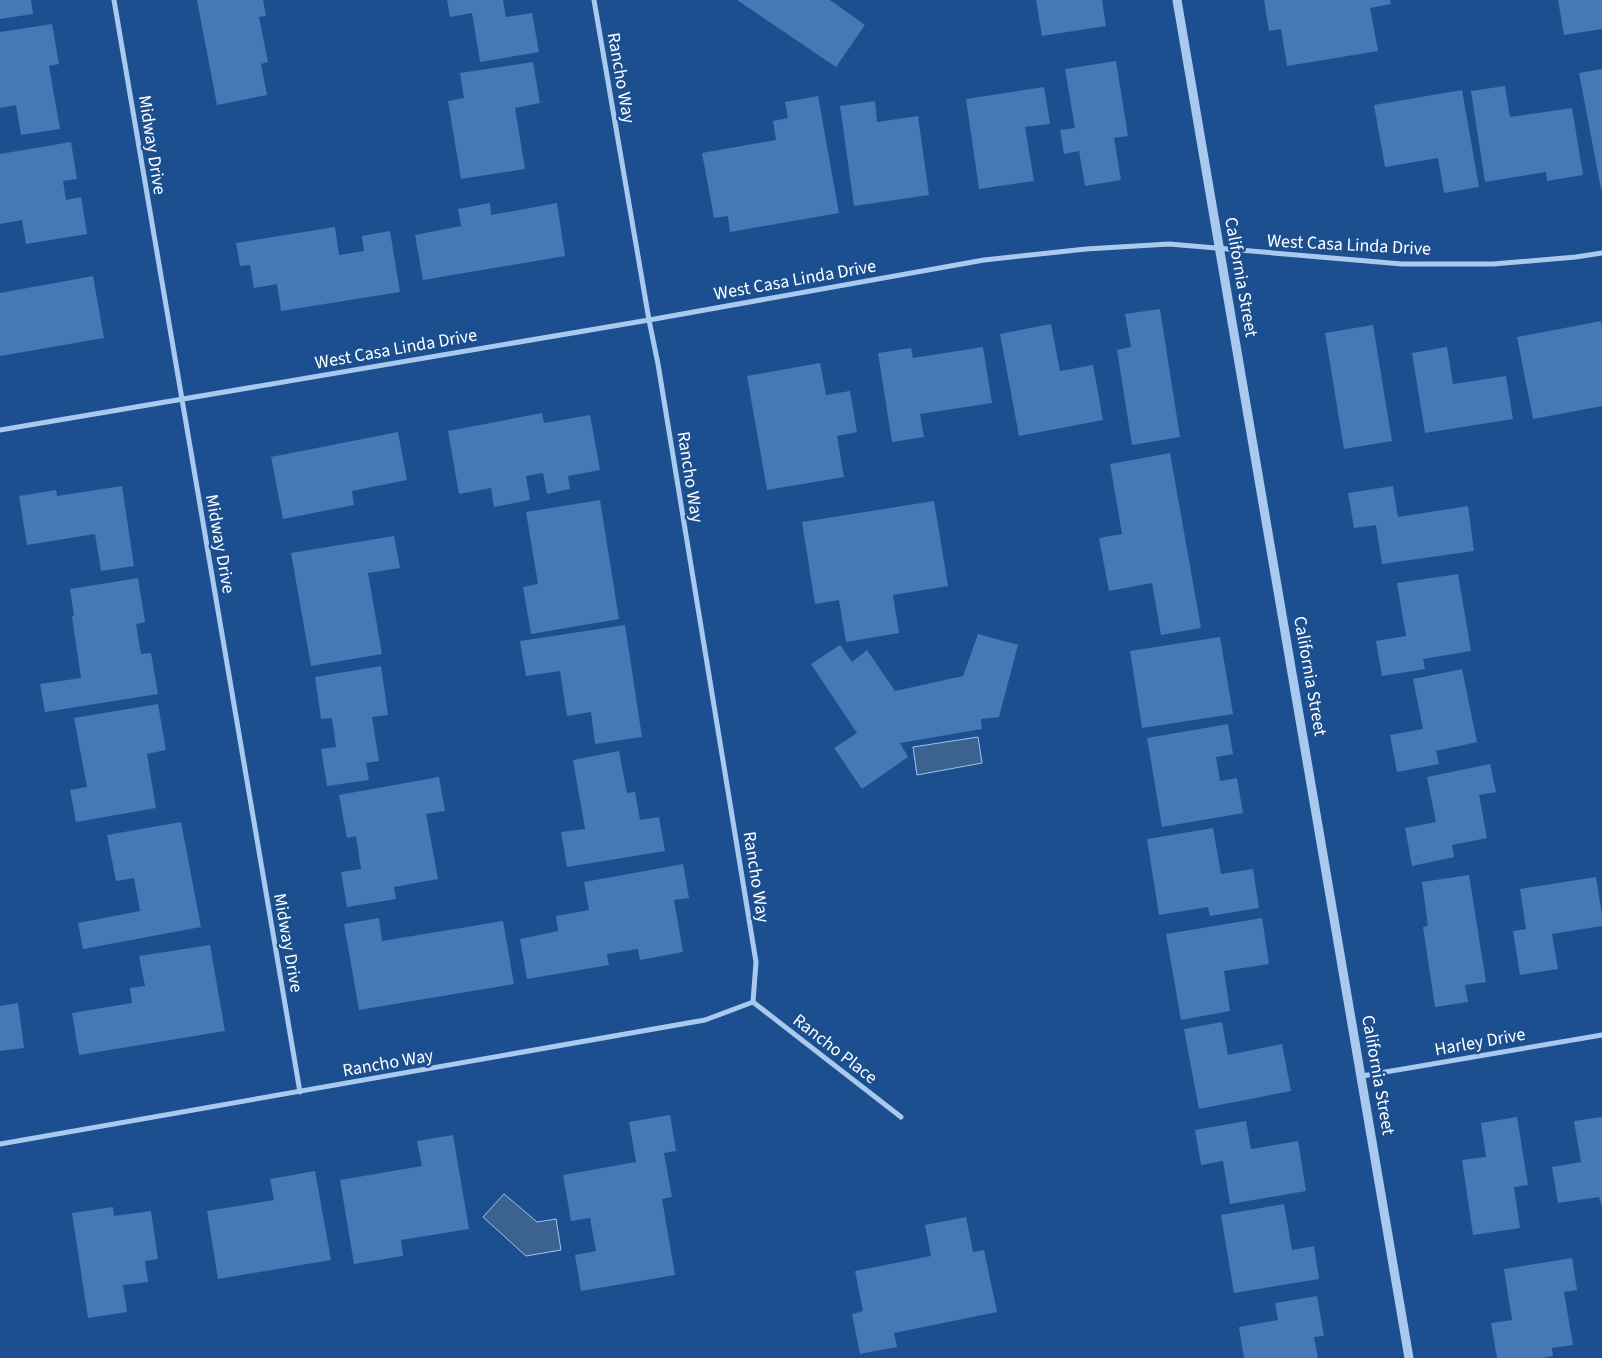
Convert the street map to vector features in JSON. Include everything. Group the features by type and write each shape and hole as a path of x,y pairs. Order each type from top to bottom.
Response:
{"street":[{"name":"Midway Drive","path":"114,0 300,1092"},
{"name":"Rancho Way","path":"0,1144 705,1020 753,1002 756,962 658,364 648,320 594,0"},
{"name":"California Street","path":"1177,0 1409,1358"},
{"name":"West Casa Linda Drive","path":"0,430 648,320 984,260 1086,249 1169,244 1402,264 1492,264 1602,253"},
{"name":"Rancho Place","path":"753,1002 901,1117"},
{"name":"Harley Drive","path":"1362,1076 1602,1034"}],"water":[{"path":"978,737 982,763 917,775 913,747"},
{"path":"504,1194 537,1222 556,1219 561,1250 526,1256 483,1217"}],"building":[{"path":"0,0 31,0 33,14 0,19"},
{"path":"197,0 263,0 266,16 259,17 268,62 261,64 267,95 217,105"},
{"path":"447,0 503,0 506,17 532,13 539,52 480,62 472,13 450,17"},
{"path":"737,0 830,0 865,25 836,67"},
{"path":"1036,0 1102,0 1106,26 1042,36"},
{"path":"1264,0 1390,0 1391,4 1370,8 1378,51 1287,66 1281,29 1269,31"},
{"path":"1558,0 1602,0 1602,29 1564,35"},
{"path":"52,24 59,64 49,66 60,129 21,135 16,105 0,108 0,32"},
{"path":"1116,61 1128,136 1114,138 1121,180 1085,186 1079,151 1064,154 1060,130 1075,128 1065,69"},
{"path":"533,62 540,103 515,108 525,169 461,179 448,101 464,98 460,73"},
{"path":"1602,69 1602,189 1601,189 1579,73"},
{"path":"1505,86 1510,117 1572,108 1583,175 1547,181 1546,172 1485,182 1471,91"},
{"path":"1044,87 1050,124 1025,127 1034,181 979,189 966,99"},
{"path":"1462,90 1479,187 1444,193 1438,158 1385,167 1374,105"},
{"path":"818,96 839,213 730,232 728,216 714,218 702,153 776,140 773,121 788,118 785,102"},
{"path":"875,101 877,122 918,116 929,195 854,206 840,106"},
{"path":"71,142 77,179 63,181 66,200 81,197 87,234 26,244 22,220 0,224 0,154"},
{"path":"490,203 491,215 557,203 565,256 423,280 415,235 461,226 458,209"},
{"path":"335,227 339,255 364,251 362,236 390,231 400,292 281,311 277,284 254,288 250,265 240,266 236,243"},
{"path":"93,276 104,338 0,356 0,293"},
{"path":"1160,309 1180,437 1132,445 1117,350 1131,347 1125,314"},
{"path":"1601,321 1602,406 1533,419 1517,337"},
{"path":"1051,324 1060,371 1093,365 1103,420 1019,436 1000,334"},
{"path":"1373,325 1392,441 1344,449 1325,333"},
{"path":"983,347 992,403 920,414 924,437 892,442 878,353 911,348 913,358"},
{"path":"1447,347 1453,384 1506,376 1513,419 1425,433 1412,353"},
{"path":"820,363 826,395 850,391 857,432 837,436 844,477 767,490 747,376"},
{"path":"542,413 544,423 590,415 600,470 568,476 570,489 547,494 543,473 526,476 530,500 494,507 491,488 459,494 448,431"},
{"path":"398,432 407,480 352,491 354,505 283,519 271,457"},
{"path":"1170,453 1201,628 1161,635 1152,583 1109,591 1099,538 1122,534 1110,464"},
{"path":"122,486 134,566 101,571 95,534 27,545 19,496 56,490 57,496"},
{"path":"1393,486 1398,517 1468,506 1474,551 1382,564 1376,525 1354,528 1348,493"},
{"path":"600,500 619,619 531,634 523,587 538,584 526,512"},
{"path":"934,501 948,586 893,595 899,633 846,642 839,600 815,604 802,522"},
{"path":"394,536 400,568 368,573 382,654 311,666 291,553"},
{"path":"1458,574 1471,651 1423,659 1425,669 1382,676 1376,641 1406,636 1397,583"},
{"path":"138,578 145,622 136,624 141,654 151,653 158,694 45,712 40,684 81,678 70,589"},
{"path":"625,625 642,737 595,744 591,712 567,716 560,671 526,676 520,641"},
{"path":"978,634 1018,645 999,717 981,719 982,729 900,743 908,757 862,789 834,748 857,733 811,664 840,645 852,662 867,650 895,691 963,676"},
{"path":"1220,637 1233,714 1142,728 1130,651"},
{"path":"381,666 388,715 372,717 379,761 366,763 369,780 327,786 321,749 336,747 332,718 321,719 315,677"},
{"path":"1462,669 1477,742 1436,751 1439,764 1397,772 1390,735 1423,729 1413,679"},
{"path":"158,704 166,750 147,754 156,808 76,822 70,790 87,787 74,718"},
{"path":"1228,724 1233,754 1216,757 1220,781 1237,778 1243,813 1162,827 1147,738"},
{"path":"619,751 627,793 635,792 640,820 659,817 665,851 567,867 561,832 585,829 573,760"},
{"path":"1490,764 1496,792 1479,795 1487,838 1452,845 1454,857 1412,866 1405,828 1436,822 1427,777"},
{"path":"439,777 445,811 426,814 438,879 394,887 396,899 347,907 341,872 361,869 356,836 347,838 339,795"},
{"path":"181,822 201,927 83,949 78,923 140,911 134,878 116,881 107,835"},
{"path":"1213,828 1221,874 1253,869 1259,908 1210,916 1208,907 1159,915 1147,839"},
{"path":"683,864 689,898 674,900 683,952 640,960 638,949 607,954 609,965 527,979 520,939 558,931 556,916 589,910 584,882"},
{"path":"1469,875 1486,982 1465,985 1468,1002 1435,1007 1423,927 1428,926 1422,882"},
{"path":"1596,877 1602,926 1552,934 1558,969 1520,975 1513,931 1526,929 1520,889"},
{"path":"379,918 382,941 503,921 514,984 359,1010 344,924"},
{"path":"1262,918 1269,964 1224,971 1230,1011 1181,1020 1166,934"},
{"path":"210,945 225,1031 79,1055 72,1013 132,1003 130,988 145,986 139,956"},
{"path":"18,1003 24,1048 0,1051 0,1006"},
{"path":"1222,1022 1228,1055 1282,1044 1291,1091 1199,1109 1184,1029"},
{"path":"670,1115 676,1151 664,1153 672,1197 662,1199 675,1275 581,1291 575,1255 596,1251 590,1218 571,1221 563,1175 636,1162 629,1122"},
{"path":"1517,1117 1528,1185 1514,1187 1520,1228 1473,1235 1462,1160 1486,1157 1481,1123"},
{"path":"1602,1117 1602,1207 1599,1197 1558,1203 1552,1167 1581,1162 1574,1121"},
{"path":"1246,1121 1251,1149 1298,1141 1306,1191 1230,1204 1223,1161 1201,1165 1195,1130"},
{"path":"453,1135 469,1229 401,1240 403,1256 354,1264 340,1180 422,1166 417,1141"},
{"path":"315,1171 331,1260 218,1279 207,1211 274,1200 270,1179"},
{"path":"1284,1204 1292,1250 1314,1246 1319,1279 1234,1293 1221,1215"},
{"path":"113,1207 114,1216 151,1211 158,1259 145,1261 148,1282 123,1285 127,1312 88,1318 72,1213"},
{"path":"966,1217 973,1252 984,1250 997,1312 894,1333 897,1347 860,1354 852,1314 863,1311 855,1271 931,1256 925,1225"},
{"path":"1572,1258 1577,1290 1564,1292 1573,1345 1552,1348 1553,1356 1542,1358 1497,1358 1491,1323 1512,1320 1504,1269"},
{"path":"1317,1296 1324,1336 1314,1337 1318,1358 1244,1358 1239,1327 1278,1320 1275,1303"}]}
